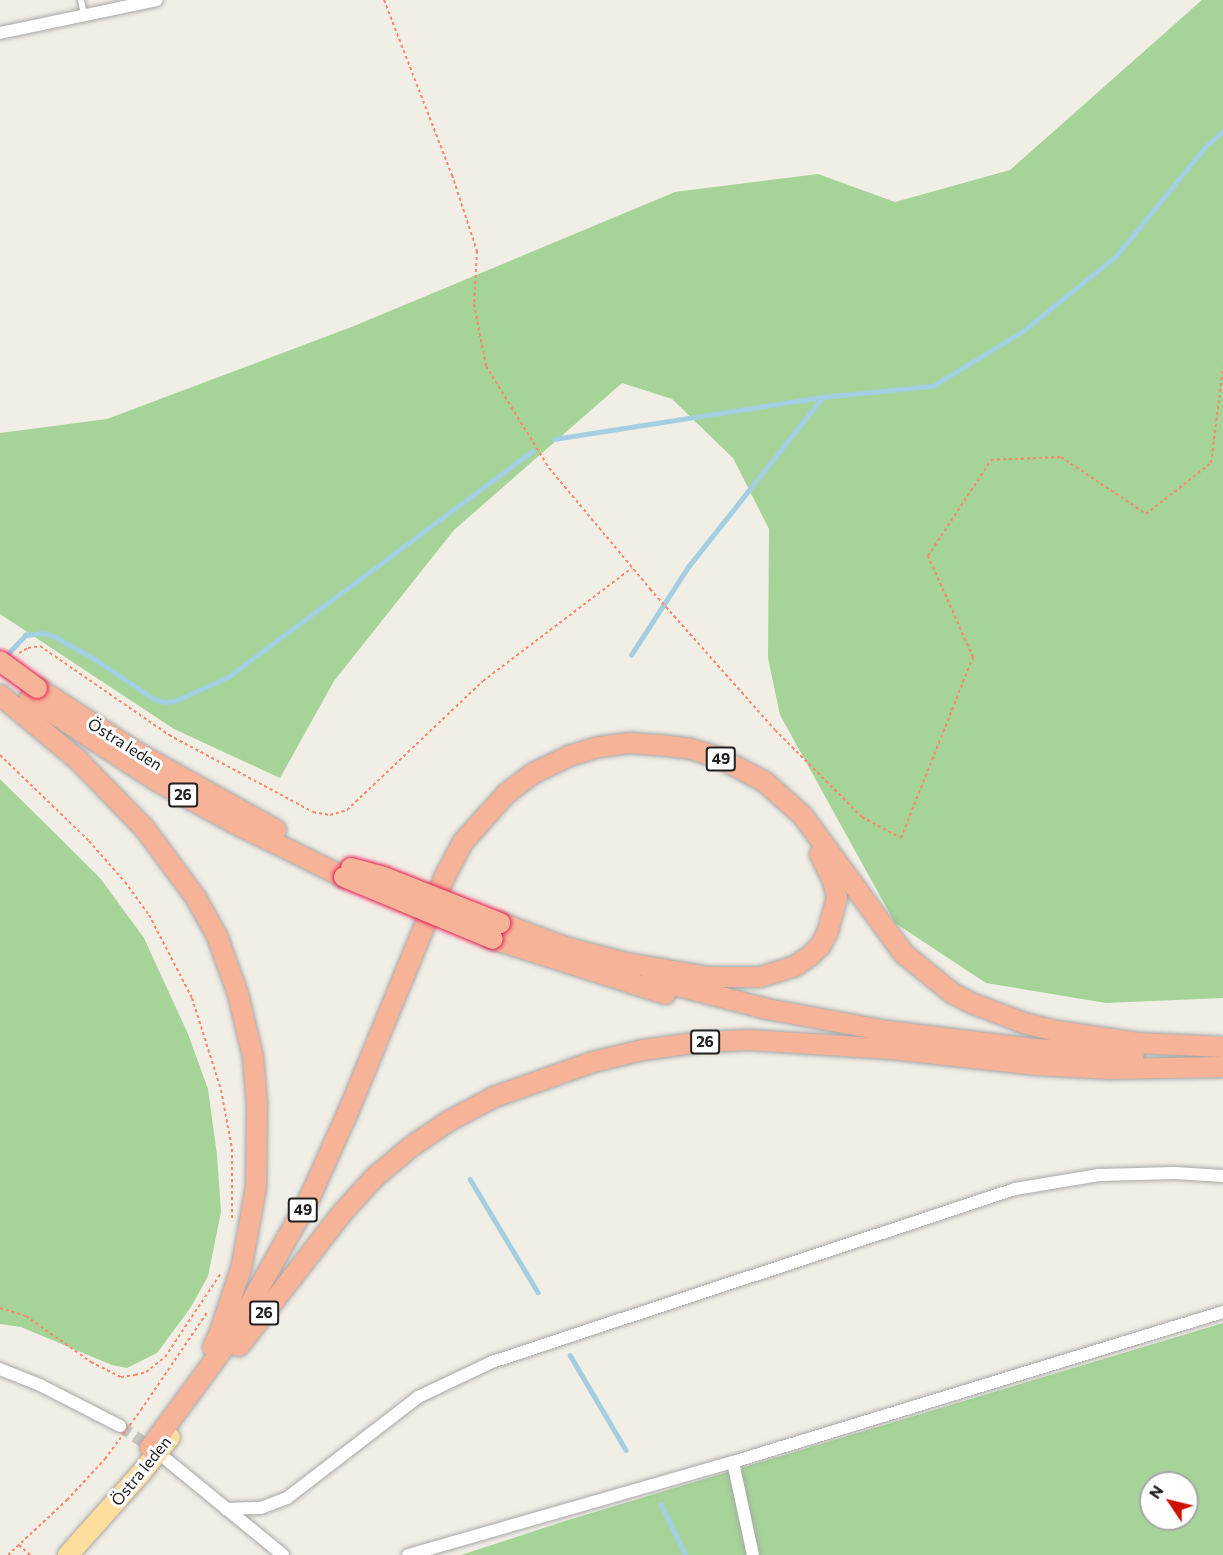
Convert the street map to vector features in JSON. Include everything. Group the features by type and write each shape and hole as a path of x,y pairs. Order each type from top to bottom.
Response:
{"highway":[{"name":"26","path":"0,661 29,699"},
{"name":"26","path":"0,677 29,699 157,781 260,837 635,986 823,1031 1003,1055 1154,1067"},
{"name":"49","path":"0,695 29,699 78,760 119,800 171,861 196,898 217,936 244,1014 253,1057 257,1105 255,1187 242,1265 214,1345 150,1448"},
{"name":"49","path":"150,1448 231,1338 310,1197 349,1110 444,878 463,842 507,793 534,773 569,756 619,745 660,745 691,749 718,757 765,782 803,816 904,954 952,993 974,1004 1024,1023 1058,1031 1138,1042 1223,1047"},
{"name":"49","path":"209,1383 246,1328 282,1266 341,1151 459,866 487,825 522,792 558,771 601,756 657,752 707,763 757,788 789,815 824,859 837,898 828,931 821,945 810,956 777,973 744,979 674,972 627,963 497,931"},
{"name":"26","path":"497,931 596,964 724,999 802,1016 915,1035 1034,1049 1164,1055 1223,1054"},
{"name":"26","path":"209,1383 331,1227 375,1177 449,1121 494,1097 546,1077 643,1050 702,1042 749,1040 891,1049 1037,1065 1111,1069 1223,1067"}],"main road":[{"name":"Östra leden","path":"68,1555 141,1473 209,1383"},
{"name":"Östra leden","path":"57,1555 150,1448"}],"street":[{"path":"0,33 157,0"},
{"path":"226,1509 261,1508 287,1498 418,1397 492,1362 1015,1189 1100,1174 1174,1173 1223,1176"},
{"path":"408,1555 733,1462 1223,1312"},
{"path":"0,1369 40,1385 120,1426"},
{"path":"167,1460 283,1555"},
{"path":"733,1462 753,1555"}],"lane":[{"path":"81,0 84,15"}],"path":[{"path":"384,0 452,175 477,251 474,304 486,366 549,468 650,589 775,730 862,817 901,838 973,657 928,556 991,460 1061,457 1146,514 1211,464 1223,368"},
{"path":"20,653 28,648 40,646 169,735 313,812 330,816 347,810 483,681 632,568"},
{"path":"0,755 89,841 125,882 149,915 192,998 221,1090 232,1149 232,1227"},
{"path":"0,1308 26,1316 91,1362 121,1377 146,1372 165,1357 222,1272 220,1283"},
{"path":"8,1555 67,1500 105,1459 195,1333 212,1303"},
{"path":"19,1545 30,1555"}],"green space":[{"path":"1202,0 1223,0 1223,998 1106,1003 986,983 895,923 780,715 768,658 769,529 733,458 672,399 622,383 454,530 334,681 280,778 174,729 0,614 0,433 107,419 354,326 675,192 818,174 895,202 1010,170"},
{"path":"0,779 100,878 144,938 188,1034 208,1089 217,1155 221,1212 208,1276 191,1307 157,1353 127,1368 112,1365 21,1327 0,1324"},
{"path":"1223,1323 1223,1555 461,1555 565,1521"}],"waterway":[{"path":"554,439 822,397 933,386 1023,331 1116,256 1207,145 1223,131"},
{"path":"631,655 688,567 822,398"},
{"path":"3,659 25,635 43,633 54,636 95,659 154,699 165,702 175,701 228,677 532,451"},
{"path":"470,1179 538,1292"},
{"path":"570,1355 626,1450"},
{"path":"661,1504 686,1555"}],"tunnel":[{"path":"120,1426 156,1451"}]}
